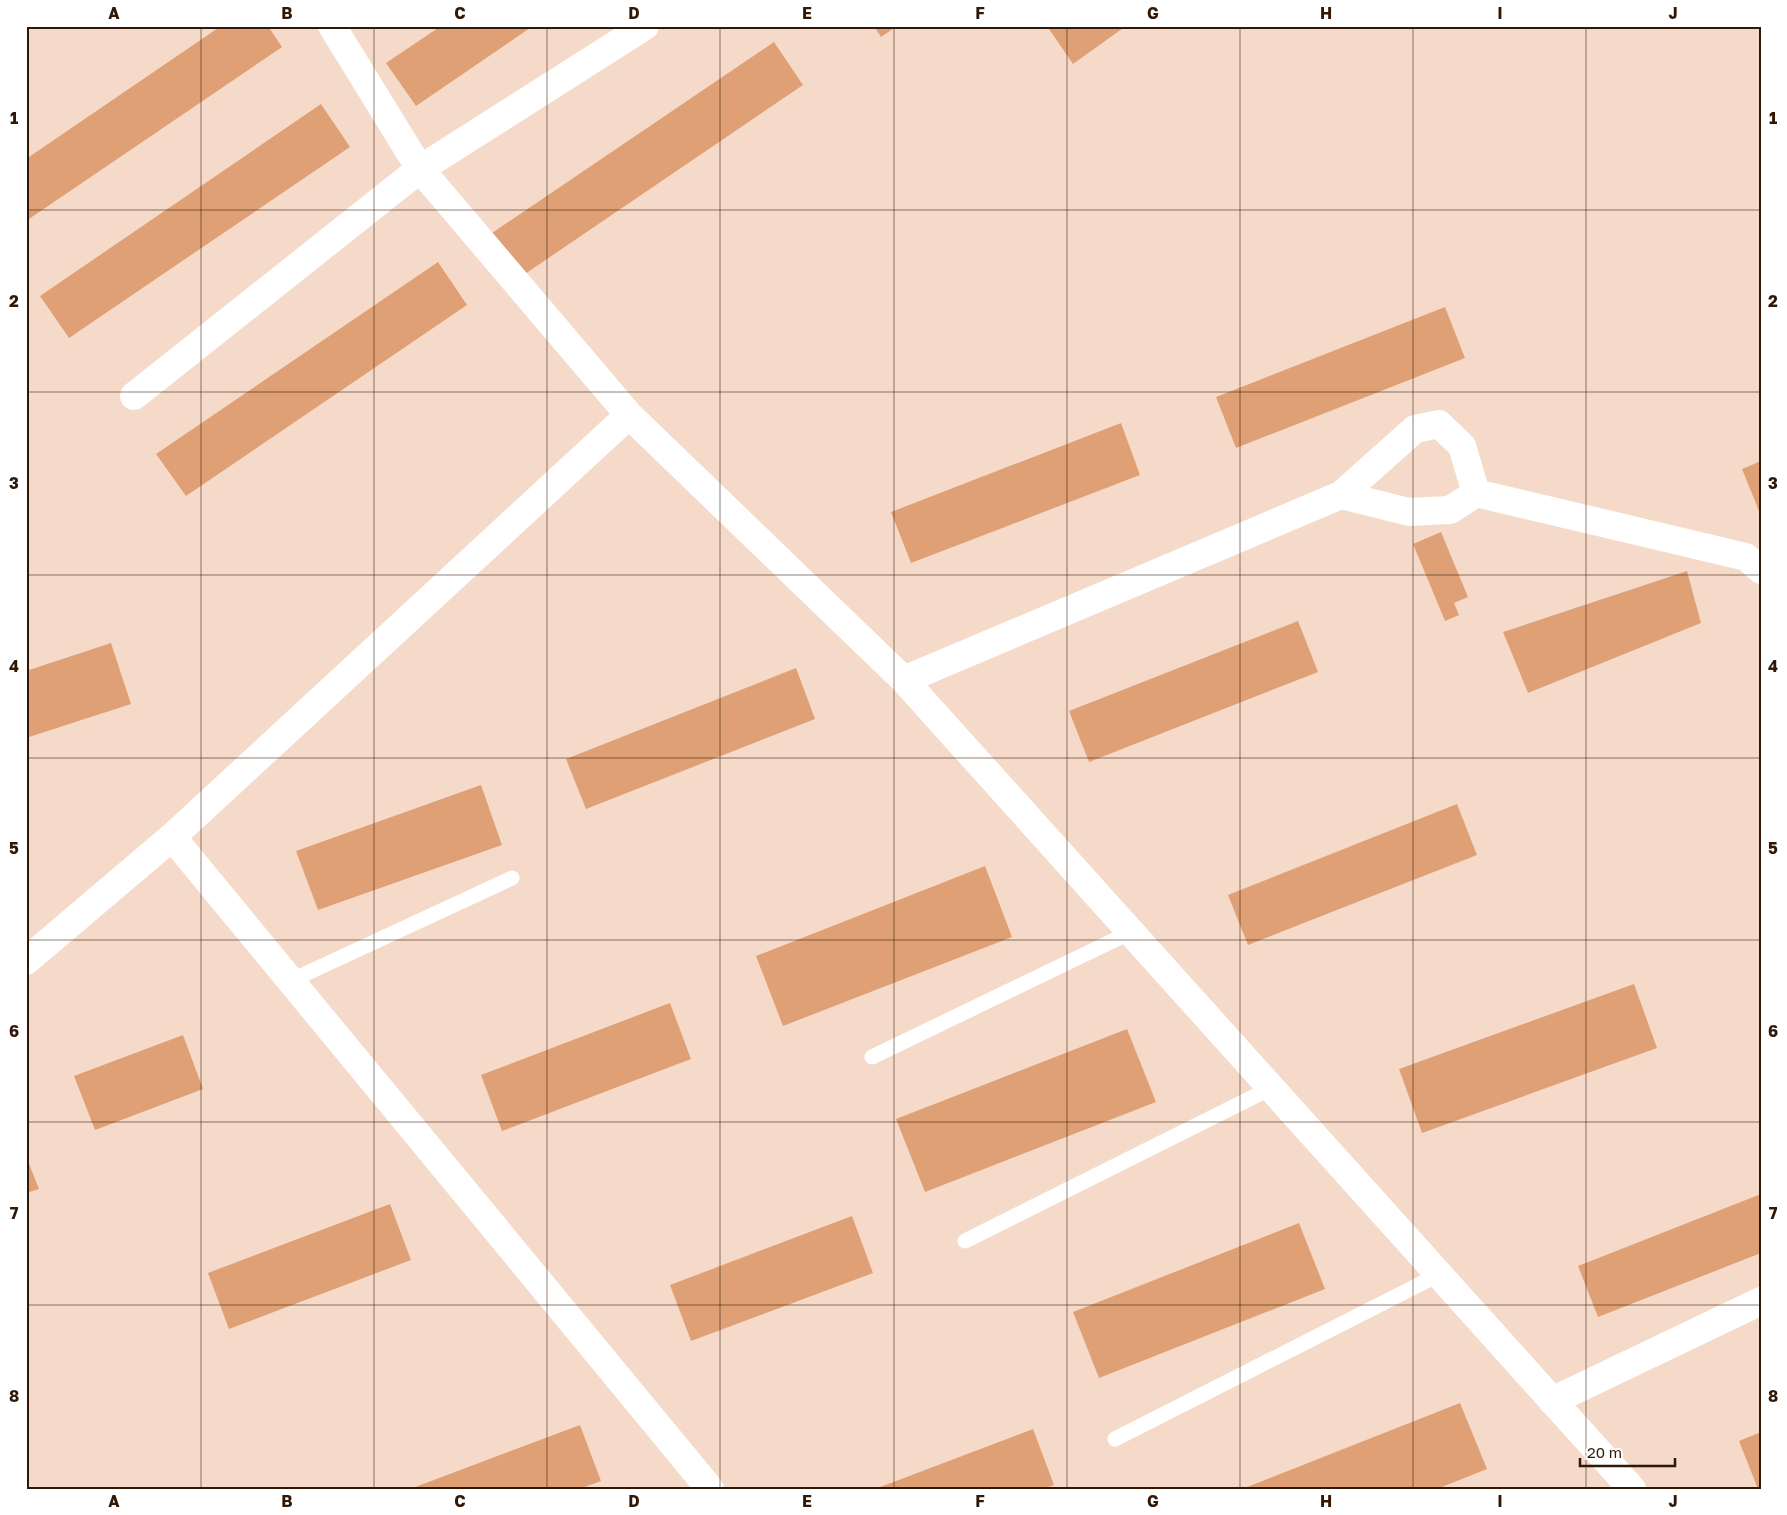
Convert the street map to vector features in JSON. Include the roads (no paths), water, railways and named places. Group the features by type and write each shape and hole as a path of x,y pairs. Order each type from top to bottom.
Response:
{"street":[{"path":"332,26 420,169 629,415 904,680 1552,1401 1625,1487"},
{"path":"134,396 420,169 645,26"},
{"path":"26,960 172,837 629,415"},
{"path":"904,680 1341,495 1415,429 1439,424 1462,446 1476,494"},
{"path":"1341,495 1409,512 1450,510 1476,494 1746,557 1761,570"},
{"path":"172,837 710,1489"},
{"path":"1552,1401 1761,1301"}],"lane":[{"path":"290,981 512,878"},
{"path":"872,1056 1131,932"},
{"path":"965,1241 1271,1088"},
{"path":"1115,1439 1438,1275"}]}
